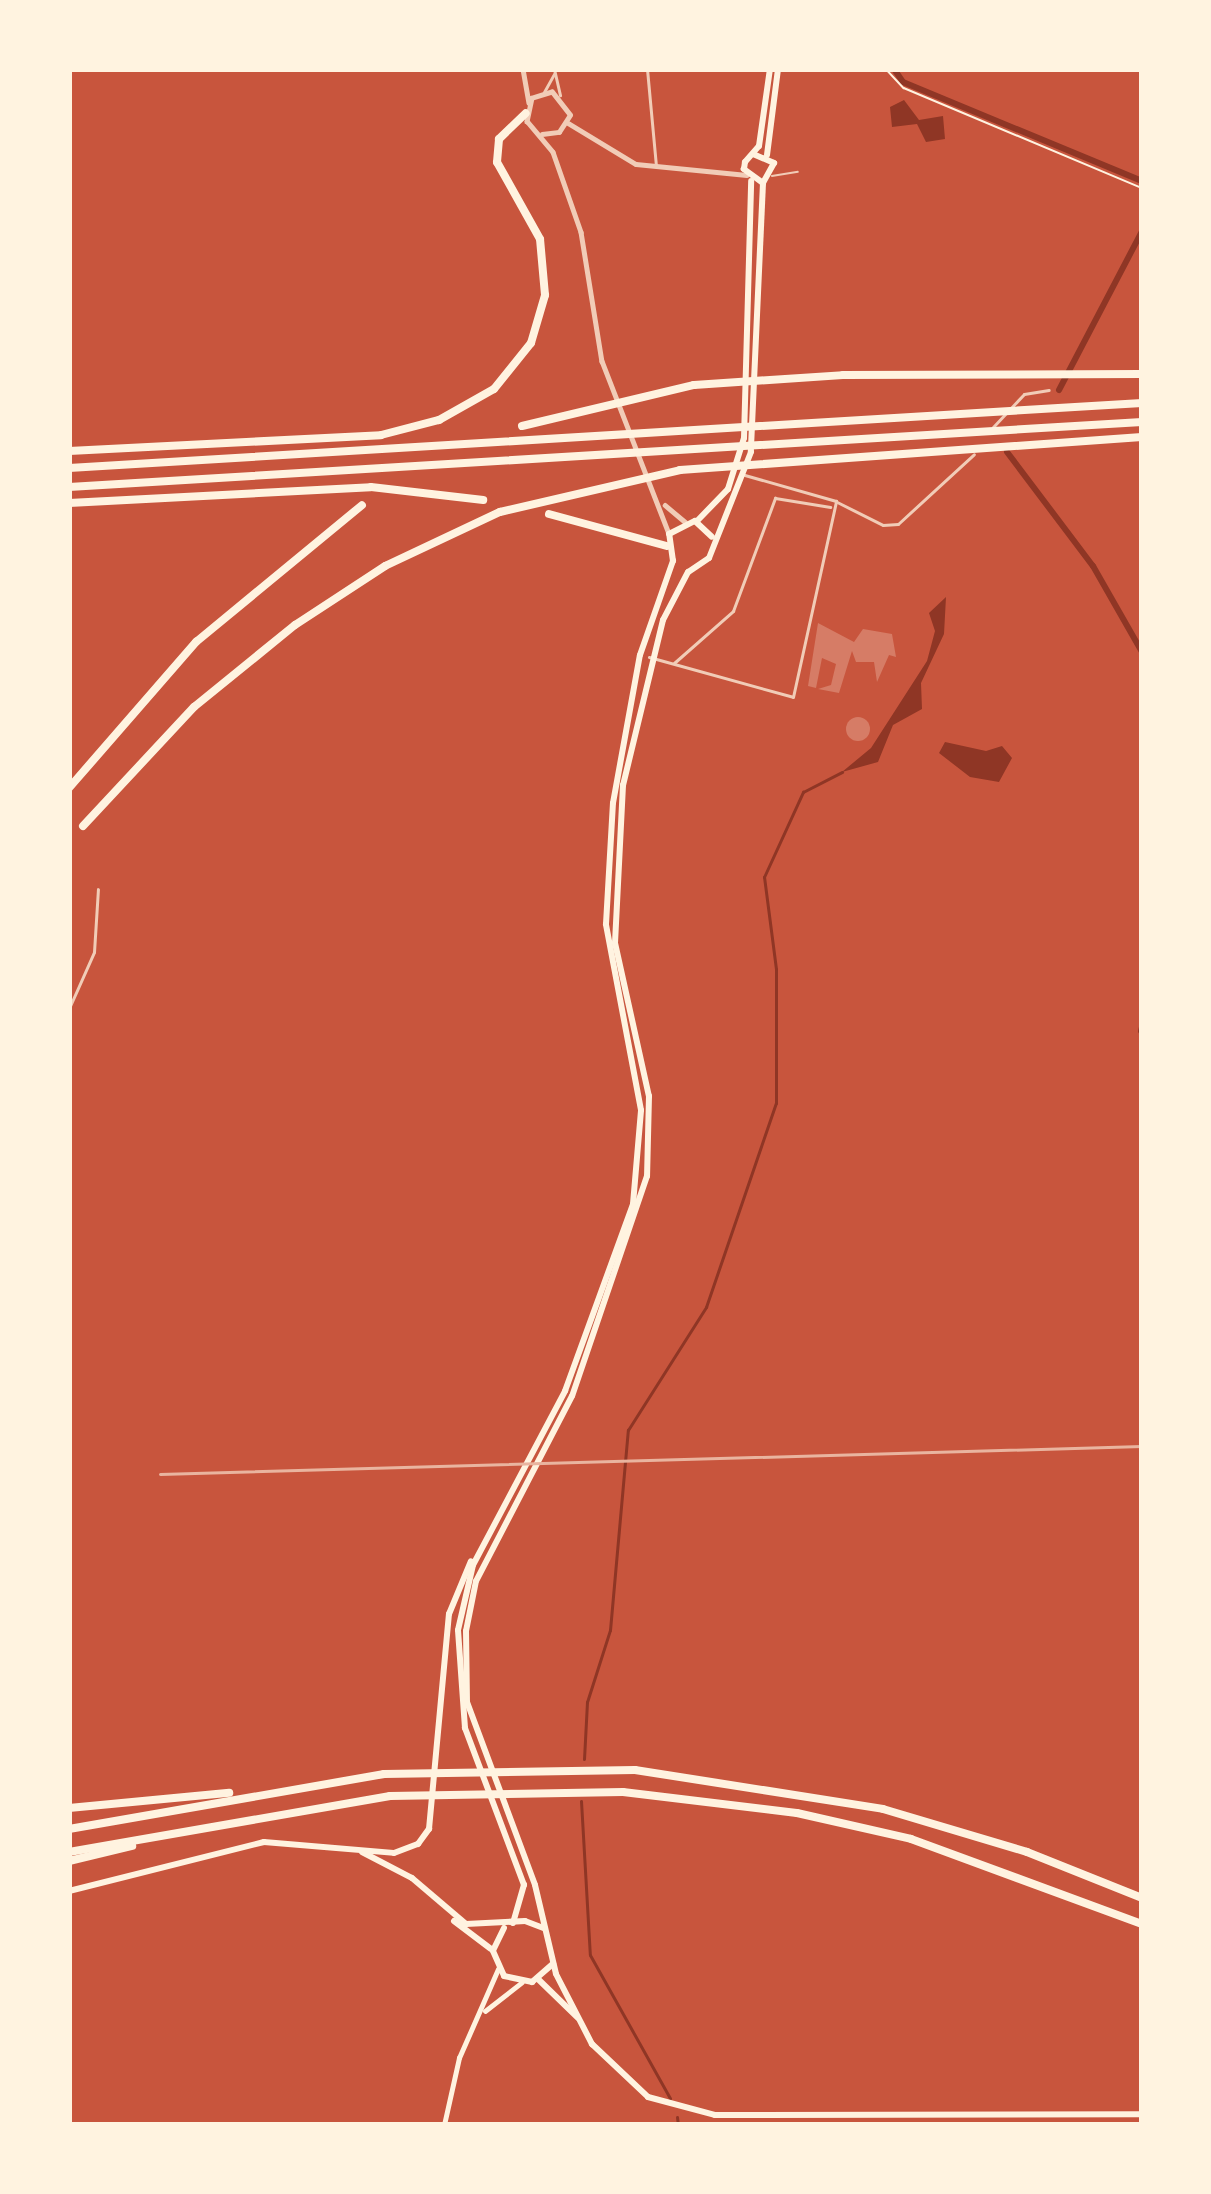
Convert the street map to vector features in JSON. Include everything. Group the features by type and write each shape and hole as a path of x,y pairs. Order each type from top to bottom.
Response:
{"highway":[{"path":"69,451 381,435 440,420 494,388 531,343 545,296 540,239 497,162 505,128 526,113"},
{"path":"522,426 589,406 694,386 822,376 1142,374"},
{"path":"69,468 1142,404"},
{"path":"69,487 1142,422"},
{"path":"83,826 194,707 334,598 461,528 600,484 718,466 1142,437"},
{"path":"69,503 371,487 483,500"},
{"path":"69,788 196,641 362,505"},
{"path":"549,514 667,545"},
{"path":"69,1808 384,1774 584,1768 768,1786 980,1836 1142,1898"},
{"path":"69,1829 337,1780"},
{"path":"69,1857 390,1796 565,1789 778,1810 967,1856 1142,1924"}],"main road":[{"path":"69,1891 264,1842 407,1852 427,1834 449,1614 565,1391 637,1184 639,1089 610,966 606,906 626,714 673,560 667,545 669,534 695,521 728,489 745,438 749,178 745,162 753,154 774,69"},
{"path":"767,155 774,69"},
{"path":"753,154 767,155 774,163 772,176 764,182"},
{"path":"749,178 764,182"},
{"path":"764,182 751,452 744,476 712,537 709,558 692,568 649,657 628,752 614,905 616,953 649,1096 647,1176 579,1378 492,1541 466,1631 472,1724 554,1963 592,2044 636,2088 685,2113 1142,2114"},
{"path":"695,521 712,537"},
{"path":"673,560 692,568"},
{"path":"485,1537 461,1608 457,1682 473,1754 524,1885 510,1924 493,1951"},
{"path":"349,1846 397,1868 466,1924 546,1930"},
{"path":"431,1896 493,1951 498,1969 455,2069 444,2125"},
{"path":"475,2025 520,1983 539,1980 554,1963"},
{"path":"498,1969 520,1983"},
{"path":"539,1980 581,2021"}],"street":[{"path":"523,69 542,92 560,95"},
{"path":"523,69 529,102 526,113 553,152 591,268 610,386 661,502 669,534"},
{"path":"646,69 656,167"},
{"path":"529,102 555,71"},
{"path":"555,71 568,123 656,167 724,169 749,178"},
{"path":"542,134 553,135 568,123"},
{"path":"553,135 553,152"},
{"path":"724,169 745,162"},
{"path":"744,476 764,474 884,525 898,524 972,458 1024,394 1049,390"},
{"path":"751,452 764,474"},
{"path":"673,665 734,611 775,498 795,496 834,508"},
{"path":"649,657 793,697 836,501"},
{"path":"661,502 685,522"},
{"path":"69,1035 70,1006 94,952 98,889"}],"lane":[{"path":"774,163 785,173"},
{"path":"772,176 798,172"}],"path":[{"path":"886,69 904,88 1142,188"}],"shaded area":[{"path":"904,100 919,120 943,116 945,139 926,142 917,124 892,127 890,107"},
{"path":"946,597 944,634 921,683 922,709 893,725 878,762 842,772 871,748 927,661 935,631 929,613"},
{"path":"945,742 986,751 1002,746 1012,758 999,782 970,777 939,753"}],"building":[{"path":"818,623 854,642 863,629 892,634 896,657 889,655 877,682 874,662 856,662 852,651 839,693 818,689 831,685 836,664 822,658 816,688 808,686"},
{"path":"858,717 867,720 867,738 858,741 849,738 846,729 849,720"}],"waterway":[{"path":"894,69 903,82 1142,181"},
{"path":"1059,390 1142,231"},
{"path":"1007,452 1093,566 1142,652"},
{"path":"584,1759 587,1702 610,1630 628,1430 706,1307 776,1103 776,969 764,877 803,792 842,772"},
{"path":"1141,1031 1142,1027"},
{"path":"581,1801 590,1955 670,2098"},
{"path":"677,2117 678,2125"}],"railway":[{"path":"160,1474 1142,1446"}]}
